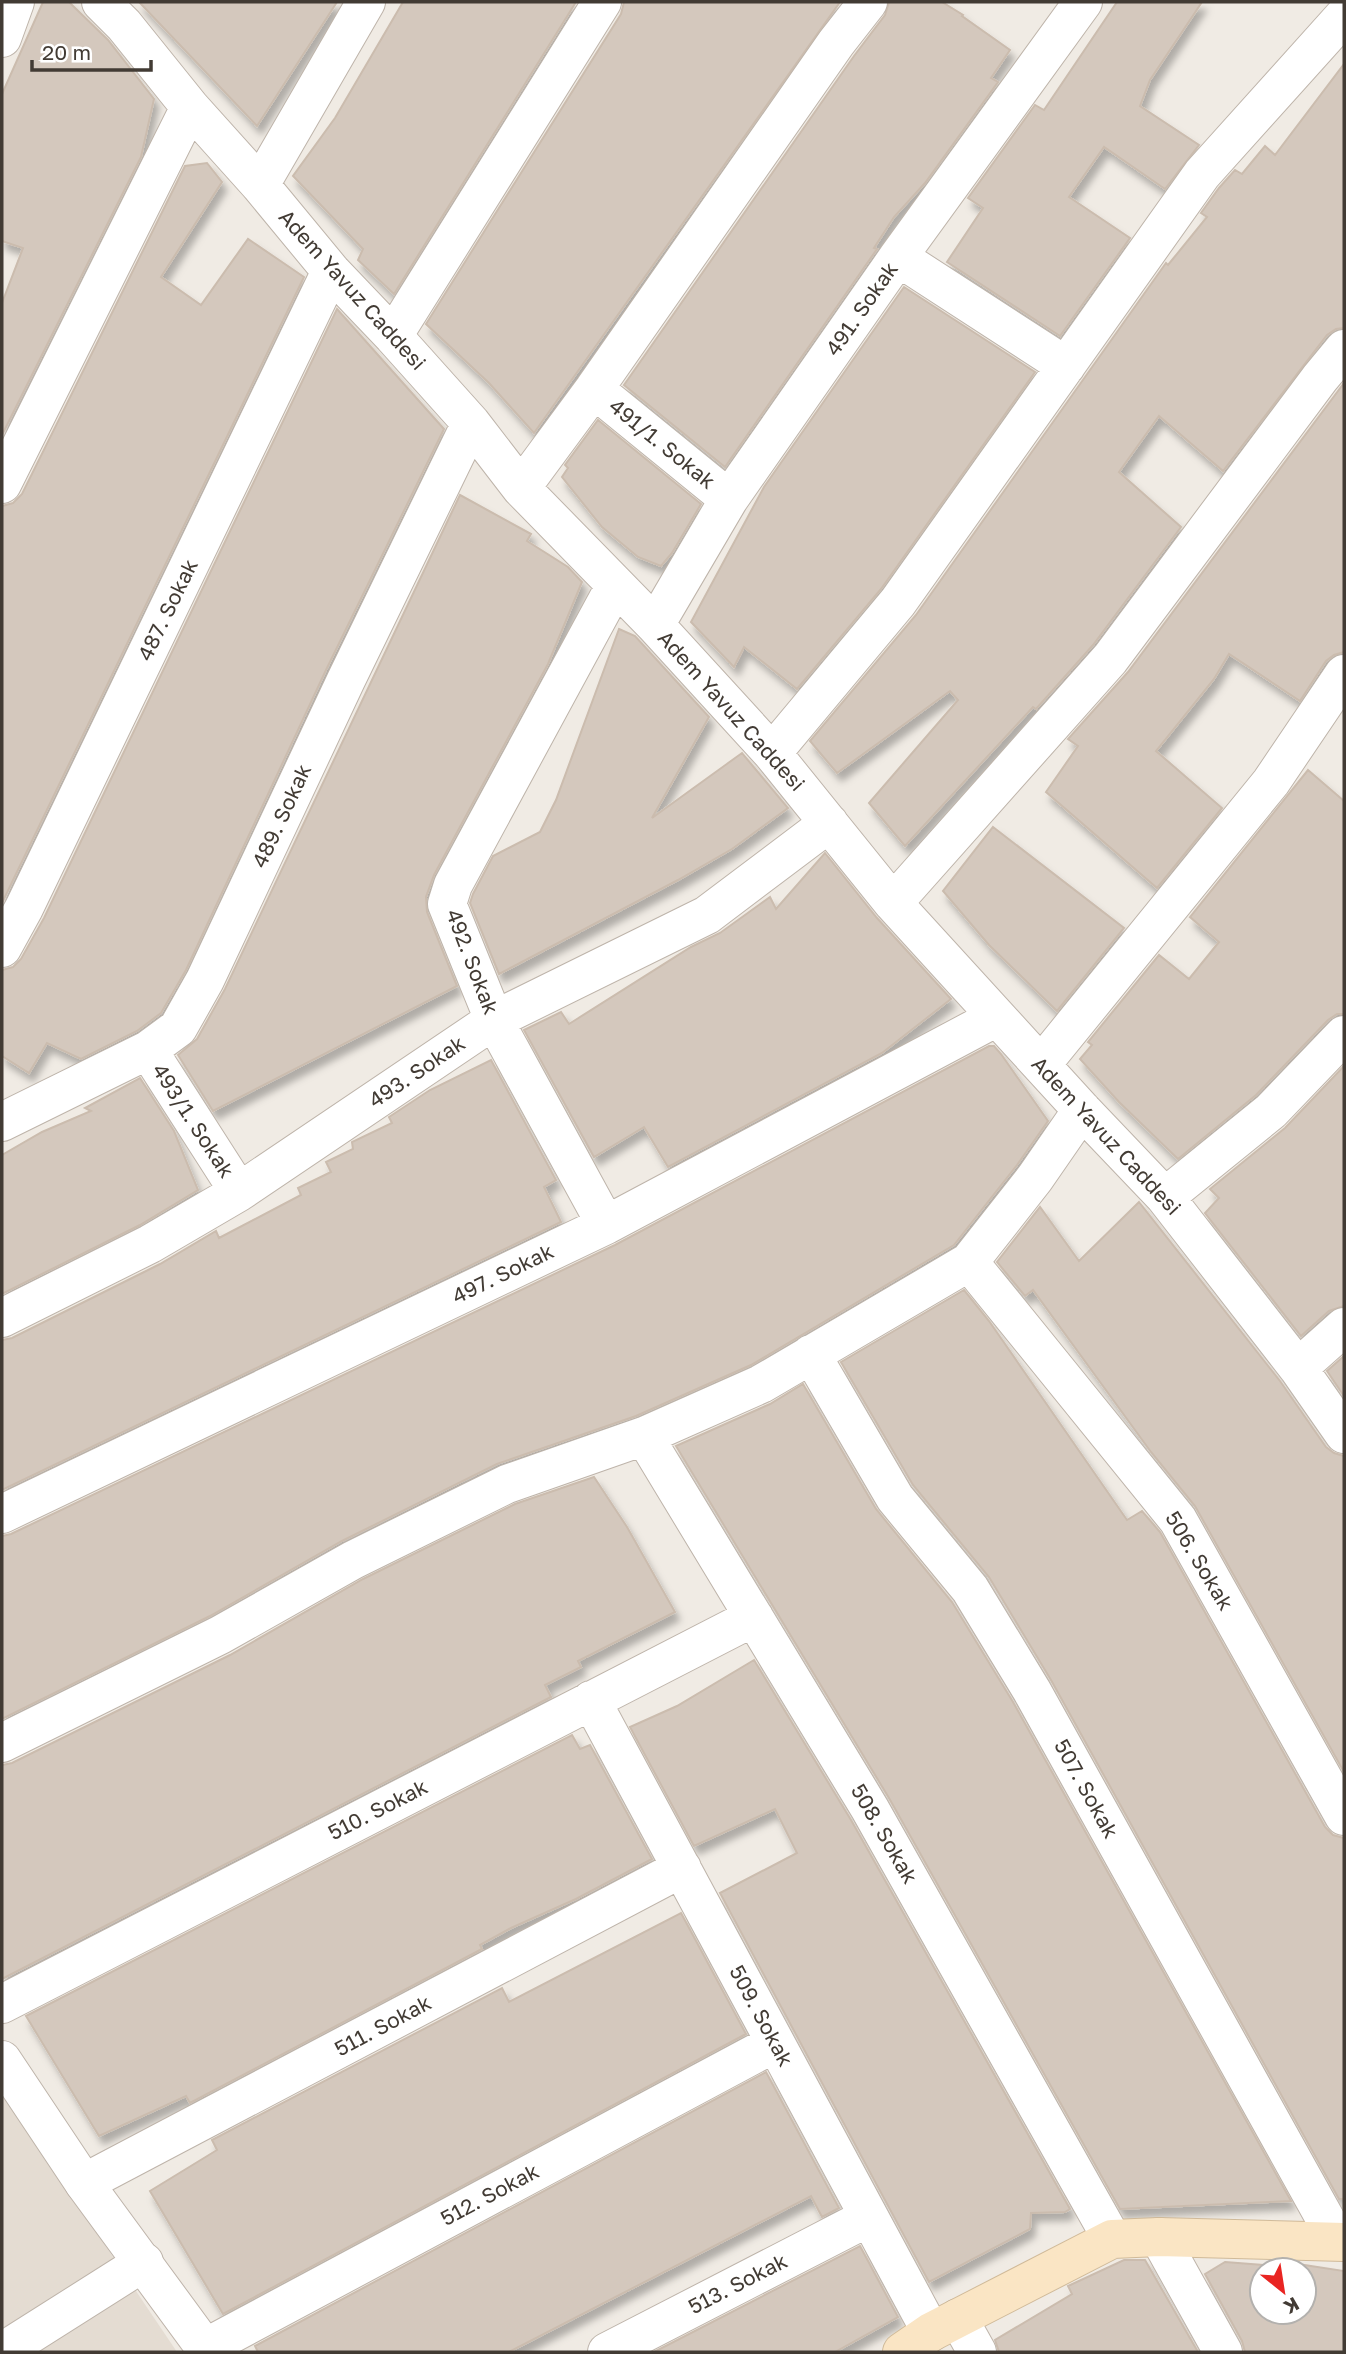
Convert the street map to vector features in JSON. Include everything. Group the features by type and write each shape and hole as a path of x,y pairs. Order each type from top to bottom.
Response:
{"main road":[{"path":"930,2334 1112,2239 1159,2237 1341,2241"}],"street":[{"path":"2,38 15,2"},
{"path":"260,185 366,2"},
{"path":"394,336 603,2"},
{"path":"521,488 594,389 828,54 868,2"},
{"name":"491. Sokak","path":"654,625 729,499 898,257 1083,2"},
{"name":"Adem Yavuz Caddesi","path":"122,10 190,107 260,185 331,271 394,336 471,423 521,488 654,625 772,753 893,903 1082,1110 1166,1197 1298,1368 1344,1433"},
{"path":"772,753 898,602 1202,174 1344,16"},
{"path":"2,484 190,107"},
{"path":"898,257 1066,366"},
{"name":"487. Sokak","path":"2,948 30,896 331,271"},
{"path":"893,903 1110,659 1344,349"},
{"name":"491/1. Sokak","path":"594,389 729,499"},
{"name":"489. Sokak","path":"2,1122 148,1050 178,1028 205,980 471,423"},
{"name":"492. Sokak","path":"606,1225 494,1020 447,904 453,885 615,586"},
{"path":"1041,1065 1271,782 1344,674"},
{"name":"493. Sokak","path":"2,1318 150,1244 239,1192 494,1020 707,915 829,823"},
{"name":"497. Sokak","path":"2,1514 606,1225 997,1017"},
{"path":"1166,1197 1271,1111 1344,1034"},
{"name":"493/1. Sokak","path":"148,1050 239,1192"},
{"path":"2,1743 220,1635 353,1560 508,1484 644,1436 761,1384 970,1262 1035,1178 1082,1110"},
{"name":"506. Sokak","path":"970,1262 1178,1520 1344,1816"},
{"path":"1298,1368 1344,1327"},
{"name":"507. Sokak","path":"811,1354 895,1498 970,1589 1031,1691 1341,2241"},
{"name":"508. Sokak","path":"644,1436 870,1809 1112,2239"},
{"name":"510. Sokak","path":"2,2004 754,1617"},
{"name":"509. Sokak","path":"591,1700 930,2334 977,2352"},
{"name":"511. Sokak","path":"84,2183 682,1868"},
{"name":"512. Sokak","path":"207,2350 775,2043"},
{"path":"2,2060 84,2183 207,2350"},
{"name":"513. Sokak","path":"607,2352 869,2217"},
{"path":"1159,2237 1223,2352"},
{"path":"2,2352 144,2262"}],"shaded area":[{"path":"2,2092 177,2352 2,2352"}],"building":[{"path":"43,2 69,2 108,40 154,99 141,157 2,435 2,303 23,248 2,241 2,94"},
{"path":"139,2 337,2 257,126"},
{"path":"403,2 576,2 394,294 358,260 363,249 293,176 335,118"},
{"path":"624,2 840,2 534,433 489,383 426,324 621,14"},
{"path":"889,2 942,2 1010,50 991,78 998,82 925,183 894,217 874,248 877,249 725,467 624,385 885,15"},
{"path":"1117,2 1202,2 1150,80 1140,106 1199,145 1165,189 1104,147 1069,197 1130,238 1060,336 947,262 983,208 968,198 1035,105 1044,110"},
{"path":"1344,64 1344,328 1336,329 1327,335 1223,471 1159,416 1119,472 1181,527 1093,645 905,846 869,803 958,700 950,691 837,773 810,741 916,615 1166,263 1168,265 1207,217 1201,213 1219,188 1235,170 1242,174 1265,146 1275,155"},
{"path":"207,163 222,182 161,277 201,305 248,239 304,277 2,903 2,506 13,503 22,494 185,166"},
{"path":"904,287 1035,372 881,589 797,689 744,647 734,667 691,622 764,487"},
{"path":"337,309 444,429 326,670 186,970 161,1013 137,1031 81,1059 47,1043 29,1073 2,1056 2,970 13,967 21,959 44,918"},
{"path":"1344,383 1344,652 1326,661 1300,701 1229,654 1214,679 1156,751 1222,808 1157,888 1046,792 1078,746 1068,739 1128,672"},
{"path":"598,420 701,504 672,553 661,566 638,557 602,527 562,477 568,468 565,465"},
{"path":"460,495 531,534 527,541 568,567 582,582 548,664 434,875 426,897 427,912 457,986 213,1111 178,1055 197,1039 225,989"},
{"path":"619,629 635,636 709,717 652,818 742,753 788,808 732,849 499,974 470,903 473,894 493,856 540,832 556,800"},
{"path":"1308,770 1344,801 1344,1014 1337,1014 1328,1020 1256,1095 1178,1159 1119,1102 1080,1059 1092,1045 1088,1042 1159,955 1189,979 1219,942 1190,917"},
{"path":"993,827 1124,928 1057,1011 989,945 943,891"},
{"path":"825,853 877,918 951,999 882,1053 668,1167 644,1127 594,1157 524,1030 561,1012 569,1024 691,947 720,933 770,897 776,909"},
{"path":"989,1046 994,1046 1001,1054 1048,1121 954,1245 751,1365 636,1416 497,1464 342,1541 210,1616 2,1719 2,1536 615,1245"},
{"path":"491,1060 556,1180 544,1187 561,1222 2,1490 2,1340 12,1338 160,1264 216,1231 219,1238 301,1195 298,1188 331,1172 326,1162 353,1149 352,1142 392,1123 389,1117 430,1090"},
{"path":"1344,1066 1344,1306 1329,1311 1301,1336 1205,1213 1219,1198 1210,1189 1285,1128"},
{"path":"140,1078 174,1131 198,1190 140,1225 2,1294 2,1155 42,1132 91,1111 85,1108"},
{"path":"1139,1202 1280,1381 1326,1447 1344,1456 1344,1772 1195,1506 1151,1452 1033,1290 1025,1296 997,1262 1040,1207 1079,1261"},
{"path":"964,1290 989,1321 1127,1520 1142,1511 1160,1532 1325,1827 1333,1835 1344,1838 1344,2199 1339,2199 1051,1680 989,1577 913,1485 841,1362"},
{"path":"1344,1356 1344,1396 1327,1371"},
{"path":"803,1384 876,1509 952,1602 1013,1702 1291,2201 1120,2209 889,1798 676,1446 770,1404"},
{"path":"594,1477 627,1527 675,1612 578,1661 581,1667 545,1685 551,1697 2,1979 2,1765 12,1763 230,1655 363,1579 515,1504"},
{"path":"754,1660 851,1820 1070,2209 1065,2212 1031,2213 1030,2229 929,2282 720,1893 797,1853 775,1809 694,1846 630,1727 677,1706"},
{"path":"572,1735 580,1749 590,1745 652,1859 576,1899 511,1928 480,1945 482,1949 190,2103 186,2096 99,2136 26,2016"},
{"path":"681,1913 746,2034 223,2314 150,2191 217,2150 212,2140 502,1988 509,2002"},
{"path":"766,2072 839,2208 822,2217 811,2196 509,2352 258,2352 255,2346"},
{"path":"860,2246 898,2317 835,2352 654,2352"},
{"path":"1124,2260 1145,2260 1198,2352 999,2352 995,2340 1072,2294 1068,2286"},
{"path":"1225,2262 1248,2264 1248,2326 1318,2326 1318,2267 1344,2271 1344,2352 1245,2352 1242,2341 1205,2274"}]}
